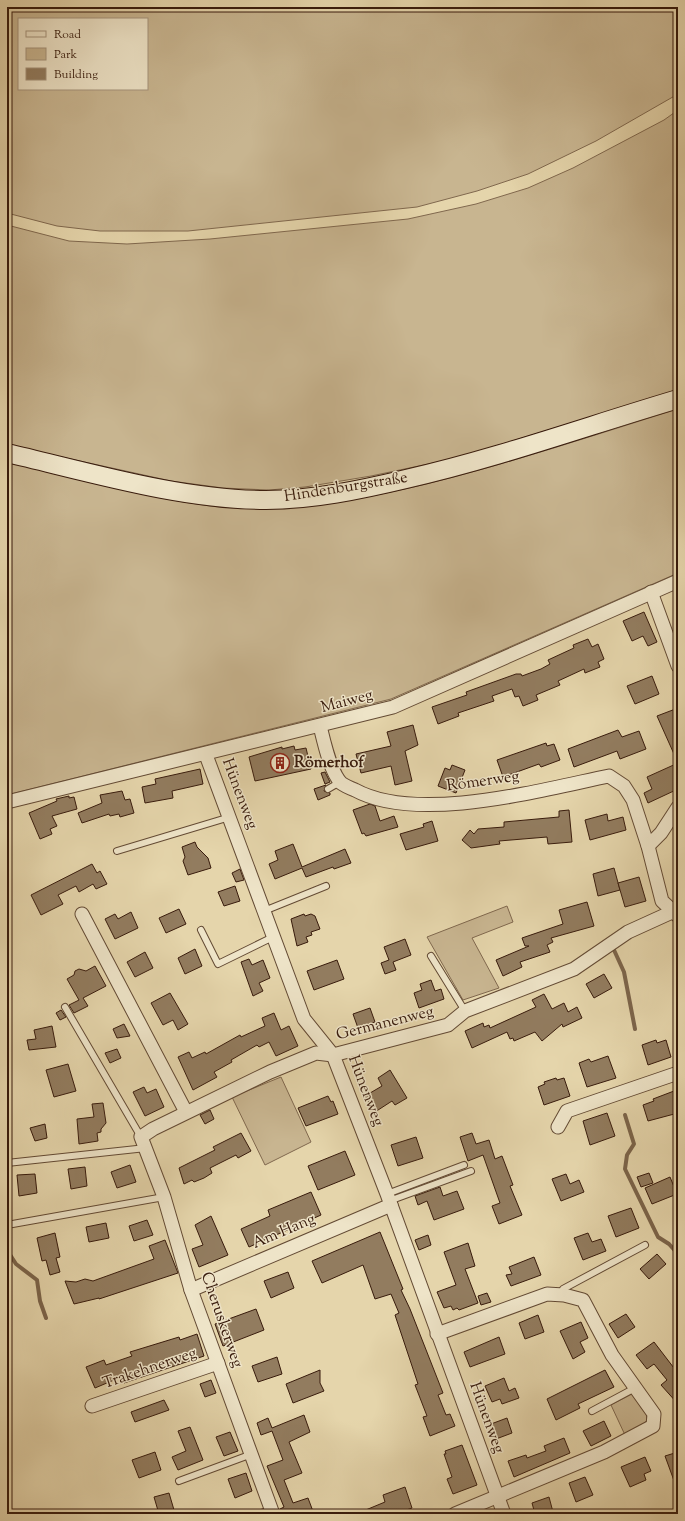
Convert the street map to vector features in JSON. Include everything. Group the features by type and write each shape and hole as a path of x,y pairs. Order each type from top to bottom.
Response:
{"main road":[{"name":"Hindenburgstraße","path":"7,453 165,489 211,496 265,500 304,498 372,487 458,467 678,399"}],"street":[{"name":"Maiweg","path":"7,802 206,755 393,707 678,581"},
{"path":"651,592 678,666"},
{"path":"320,726 335,774"},
{"name":"Hünenweg","path":"206,755 275,936 304,1019 333,1055 389,1200 504,1514"},
{"name":"Römerweg","path":"335,774 366,797 404,804 447,805 522,794 609,776 624,786 633,800 648,846 662,901 675,914"},
{"path":"648,846 661,833 678,807"},
{"path":"82,914 186,1112"},
{"name":"Germanenweg","path":"143,1142 153,1129 270,1072 316,1053 333,1055 448,1025 465,1011 574,969 628,932 675,914"},
{"path":"558,1127 567,1111 678,1073"},
{"name":"Cheruskerweg","path":"143,1142 164,1197 191,1290 273,1512"},
{"name":"Am Hang","path":"191,1290 389,1200"},
{"path":"437,1334 547,1294 583,1300 612,1356 654,1414 653,1426 604,1452 455,1514"},
{"name":"Trakehnerweg","path":"92,1406 218,1363"}],"lane":[{"path":"328,789 335,774"},
{"path":"117,851 230,817"},
{"path":"264,910 326,886"},
{"path":"201,930 218,964 275,936"},
{"path":"431,956 465,1011"},
{"path":"7,1163 143,1142 65,1007"},
{"path":"389,1200 464,1165"},
{"path":"389,1200 471,1171"},
{"path":"7,1225 164,1197"},
{"path":"558,1295 563,1289 645,1245"},
{"path":"592,1411 635,1388"},
{"path":"179,1481 252,1454"},
{"path":"259,1514 273,1512"}],"green space":[{"path":"7,7 194,7 212,10 248,11 321,7 678,7 678,94 596,141 528,174 477,191 417,207 188,231 100,231 57,226 7,213"},
{"path":"678,110 678,390 457,458 371,476 305,487 269,490 223,488 171,481 7,445 7,225 69,241 127,244 210,239 408,219 476,204 528,188 573,168 664,120"},
{"path":"678,409 678,573 391,699 7,795 7,461 108,486 184,502 237,508 292,507 346,501 373,496 458,476"},
{"path":"507,906 513,922 472,938 499,988 463,1000 427,937"},
{"path":"281,1077 311,1142 265,1165 232,1097"},
{"path":"632,1394 646,1412 647,1420 643,1425 625,1435 611,1405"}],"building":[{"path":"644,612 657,642 648,646 643,636 632,641 623,621"},
{"path":"588,639 592,647 598,644 604,659 598,662 600,667 585,673 584,669 558,681 560,685 536,695 538,700 523,706 519,696 515,697 512,689 492,696 494,701 458,713 459,716 438,724 432,707 467,695 466,692 516,674 521,674 522,676 541,669 550,664 548,660 574,648 573,645"},
{"path":"652,676 659,694 635,704 627,686"},
{"path":"678,708 678,763 657,716"},
{"path":"413,725 418,745 405,751 412,781 395,785 391,766 361,773 356,754 391,746 387,732"},
{"path":"618,730 622,737 639,731 646,749 620,759 617,751 574,767 568,749"},
{"path":"546,743 547,746 554,744 560,760 541,767 539,764 503,777 497,760"},
{"name":"Römerhof","path":"294,746 295,750 306,748 311,769 255,781 249,757 282,747 282,749"},
{"path":"678,763 678,789 648,803 644,793 652,789 647,777"},
{"path":"452,765 465,770 456,793 438,786 445,768 450,770"},
{"path":"200,769 203,784 172,791 173,798 145,803 142,787 156,784 155,779"},
{"path":"325,772 330,782 325,784 321,773"},
{"path":"326,785 324,791 330,793 330,795 318,800 314,789"},
{"path":"122,791 125,800 130,799 134,813 120,817 119,814 110,816 109,814 82,823 78,813 102,803 100,795"},
{"path":"69,796 69,798 74,797 77,809 52,816 57,826 50,829 52,834 40,839 29,813 57,801 56,799"},
{"path":"370,804 375,806 380,821 394,816 398,827 366,836 364,833 362,834 353,810"},
{"path":"569,810 572,842 548,844 547,837 499,841 500,844 471,848 462,840 470,830 474,834 478,829 504,827 504,822 559,817 559,811"},
{"path":"607,814 608,821 623,817 626,830 590,840 585,820"},
{"path":"432,821 438,841 406,850 400,834 424,827 423,824"},
{"path":"195,842 197,847 208,858 211,868 188,875 183,861 185,857 182,847"},
{"path":"293,844 302,867 345,849 351,863 334,869 333,867 306,877 302,868 275,879 269,864 278,860 275,851"},
{"path":"92,864 97,873 100,871 107,884 96,889 93,884 79,892 76,886 58,895 63,904 41,915 31,895"},
{"path":"614,868 620,890 598,896 593,874"},
{"path":"240,869 244,880 236,882 232,873"},
{"path":"639,877 646,901 625,907 618,883"},
{"path":"235,886 240,901 224,906 218,892"},
{"path":"587,902 594,926 551,938 553,942 547,945 550,952 520,962 522,967 503,976 496,960 529,946 525,946 522,938 563,924 559,910"},
{"path":"179,909 186,924 166,933 159,918"},
{"path":"131,912 138,928 115,939 105,919 115,914 118,919"},
{"path":"304,914 305,916 311,914 315,916 320,929 311,932 312,935 306,937 308,942 297,946 291,919"},
{"path":"405,939 411,955 393,962 396,970 385,974 381,963 389,960 384,947"},
{"path":"195,949 202,966 185,974 178,958"},
{"path":"145,952 153,968 135,977 127,962"},
{"path":"249,959 252,965 263,960 270,978 259,983 263,991 253,996 241,962"},
{"path":"337,960 344,979 314,990 307,971"},
{"path":"95,966 106,986 83,998 88,1006 74,1013 69,1005 79,1000 67,979 74,975 75,971 79,969 86,971"},
{"path":"604,974 612,988 594,998 586,984"},
{"path":"431,980 435,991 441,989 444,999 419,1008 414,993 422,990 420,984"},
{"path":"170,993 188,1024 178,1030 173,1020 163,1025 151,1003"},
{"path":"544,994 552,1009 564,1003 568,1012 577,1007 582,1018 563,1027 562,1024 542,1041 535,1032 514,1041 513,1038 510,1039 507,1032 472,1048 465,1031 483,1023 484,1027 489,1025 490,1028 536,1007 532,1000"},
{"path":"370,1008 375,1022 358,1028 353,1014"},
{"path":"61,1010 66,1017 60,1020 56,1013"},
{"path":"274,1013 281,1030 289,1026 298,1046 276,1056 269,1042 259,1047 257,1045 214,1072 217,1077 193,1090 178,1057 189,1052 192,1058 205,1052 206,1054 240,1035 241,1037 265,1026 262,1018"},
{"path":"124,1024 130,1036 117,1038 113,1029"},
{"path":"52,1026 56,1047 29,1050 27,1040 36,1039 34,1030"},
{"path":"656,1040 657,1043 666,1040 671,1057 648,1065 642,1045"},
{"path":"117,1049 121,1058 110,1063 105,1053"},
{"path":"608,1056 616,1078 587,1087 579,1063 589,1059 591,1062"},
{"path":"68,1064 76,1091 54,1097 46,1070"},
{"path":"390,1070 407,1098 395,1105 392,1101 375,1112 365,1096 382,1086 378,1078"},
{"path":"556,1078 557,1080 564,1078 570,1096 544,1105 538,1087 545,1084 544,1082"},
{"path":"144,1087 147,1093 156,1089 164,1107 145,1116 133,1092"},
{"path":"674,1091 678,1103 678,1113 648,1121 643,1105 654,1101 653,1099"},
{"path":"328,1096 331,1102 333,1101 338,1114 306,1126 298,1108"},
{"path":"103,1103 106,1123 101,1129 101,1132 97,1133 98,1141 79,1144 77,1119 94,1117 92,1104"},
{"path":"210,1110 214,1119 205,1124 200,1115"},
{"path":"607,1113 615,1136 590,1145 583,1121"},
{"path":"45,1124 47,1138 35,1141 30,1128"},
{"path":"241,1133 251,1151 238,1158 236,1155 210,1168 212,1173 204,1178 194,1182 192,1180 184,1184 179,1168 215,1150 213,1147"},
{"path":"472,1133 476,1144 489,1140 495,1159 502,1156 513,1185 510,1186 522,1215 499,1224 492,1206 500,1203 483,1155 468,1161 460,1137"},
{"path":"416,1137 423,1158 398,1166 391,1145"},
{"path":"345,1151 355,1175 318,1190 308,1166"},
{"path":"130,1165 136,1182 117,1188 111,1172"},
{"path":"85,1167 87,1186 71,1189 68,1169"},
{"path":"649,1173 653,1183 641,1187 637,1177"},
{"path":"35,1174 37,1193 19,1196 17,1175"},
{"path":"566,1174 570,1184 579,1180 584,1192 561,1201 552,1179"},
{"path":"670,1177 677,1194 652,1204 645,1188"},
{"path":"440,1187 443,1196 457,1191 464,1209 434,1220 427,1201 418,1205 415,1196"},
{"path":"311,1192 321,1215 249,1247 241,1229 270,1216 268,1210"},
{"path":"631,1208 639,1228 616,1237 608,1216"},
{"path":"211,1216 228,1255 199,1267 192,1249 203,1245 195,1225"},
{"path":"147,1220 153,1235 134,1241 129,1226"},
{"path":"106,1223 109,1238 89,1242 86,1227"},
{"path":"380,1232 403,1289 401,1290 443,1393 438,1395 446,1415 450,1414 455,1426 430,1436 423,1417 427,1416 415,1385 418,1384 395,1315 399,1313 391,1294 375,1299 363,1265 322,1283 312,1261"},
{"path":"55,1233 60,1257 56,1258 60,1272 50,1275 46,1260 42,1261 37,1238"},
{"path":"588,1233 592,1242 601,1239 606,1251 583,1260 574,1238"},
{"path":"428,1235 431,1245 419,1250 415,1240"},
{"path":"165,1240 178,1273 99,1299 74,1304 65,1281 76,1282 85,1279 93,1281 154,1259 149,1246"},
{"path":"468,1243 475,1266 465,1269 478,1303 459,1310 457,1308 453,1310 451,1306 444,1308 437,1292 456,1285 444,1252"},
{"path":"657,1254 666,1264 649,1279 640,1269"},
{"path":"534,1257 541,1275 511,1286 506,1275 512,1274 509,1267"},
{"path":"288,1272 294,1288 271,1298 264,1281"},
{"path":"487,1293 491,1302 481,1305 478,1296"},
{"path":"256,1309 264,1330 223,1346 215,1324"},
{"path":"626,1314 635,1327 618,1338 609,1324"},
{"path":"538,1315 544,1332 525,1339 519,1323"},
{"path":"581,1322 588,1338 580,1342 585,1352 573,1359 560,1331"},
{"path":"197,1334 204,1356 124,1383 121,1377 95,1388 86,1367 104,1360 106,1365 132,1356 130,1352 179,1337 180,1340"},
{"path":"499,1337 505,1354 470,1367 464,1352"},
{"path":"654,1342 677,1372 678,1371 678,1404 661,1385 667,1380 654,1364 647,1369 636,1355"},
{"path":"277,1357 282,1374 258,1382 252,1366"},
{"path":"320,1370 320,1383 324,1391 293,1403 286,1384"},
{"path":"605,1370 614,1387 578,1404 580,1408 556,1420 547,1399"},
{"path":"504,1378 509,1391 515,1388 519,1398 502,1404 500,1399 492,1402 485,1386"},
{"path":"211,1380 216,1393 205,1397 200,1384"},
{"path":"164,1400 169,1410 135,1422 131,1412"},
{"path":"304,1415 310,1432 289,1442 302,1473 284,1480 293,1503 308,1498 314,1514 281,1514 280,1509 284,1507 267,1466 283,1460 272,1431 261,1435 257,1423 268,1418 272,1428"},
{"path":"507,1418 512,1433 496,1439 491,1424"},
{"path":"604,1421 611,1436 591,1446 583,1431"},
{"path":"190,1427 203,1460 178,1470 172,1457 186,1451 178,1431"},
{"path":"230,1432 238,1451 224,1456 216,1437"},
{"path":"564,1438 570,1453 514,1477 508,1461 526,1455 527,1458 546,1451 544,1446"},
{"path":"462,1445 477,1485 453,1494 447,1479 452,1477 444,1454 446,1454 445,1451"},
{"path":"155,1452 161,1470 139,1478 132,1460"},
{"path":"678,1452 678,1489 677,1489 665,1456"},
{"path":"645,1457 651,1471 644,1474 646,1480 630,1487 621,1467"},
{"path":"246,1473 252,1491 235,1498 228,1479"},
{"path":"585,1477 593,1495 576,1502 569,1483"},
{"path":"405,1487 412,1508 395,1514 356,1514 385,1502 383,1495"},
{"path":"169,1493 174,1510 159,1514 154,1497"},
{"path":"549,1497 553,1512 535,1514 532,1503"}],"waterway":[{"path":"614,950 624,972 635,1029"},
{"path":"625,1115 634,1144 627,1155 625,1169 658,1237 669,1244 678,1254"},
{"path":"7,1250 16,1264 37,1280 40,1301 46,1318"}],"place":[{"name":"Römerhof","path":"280,763"}]}
